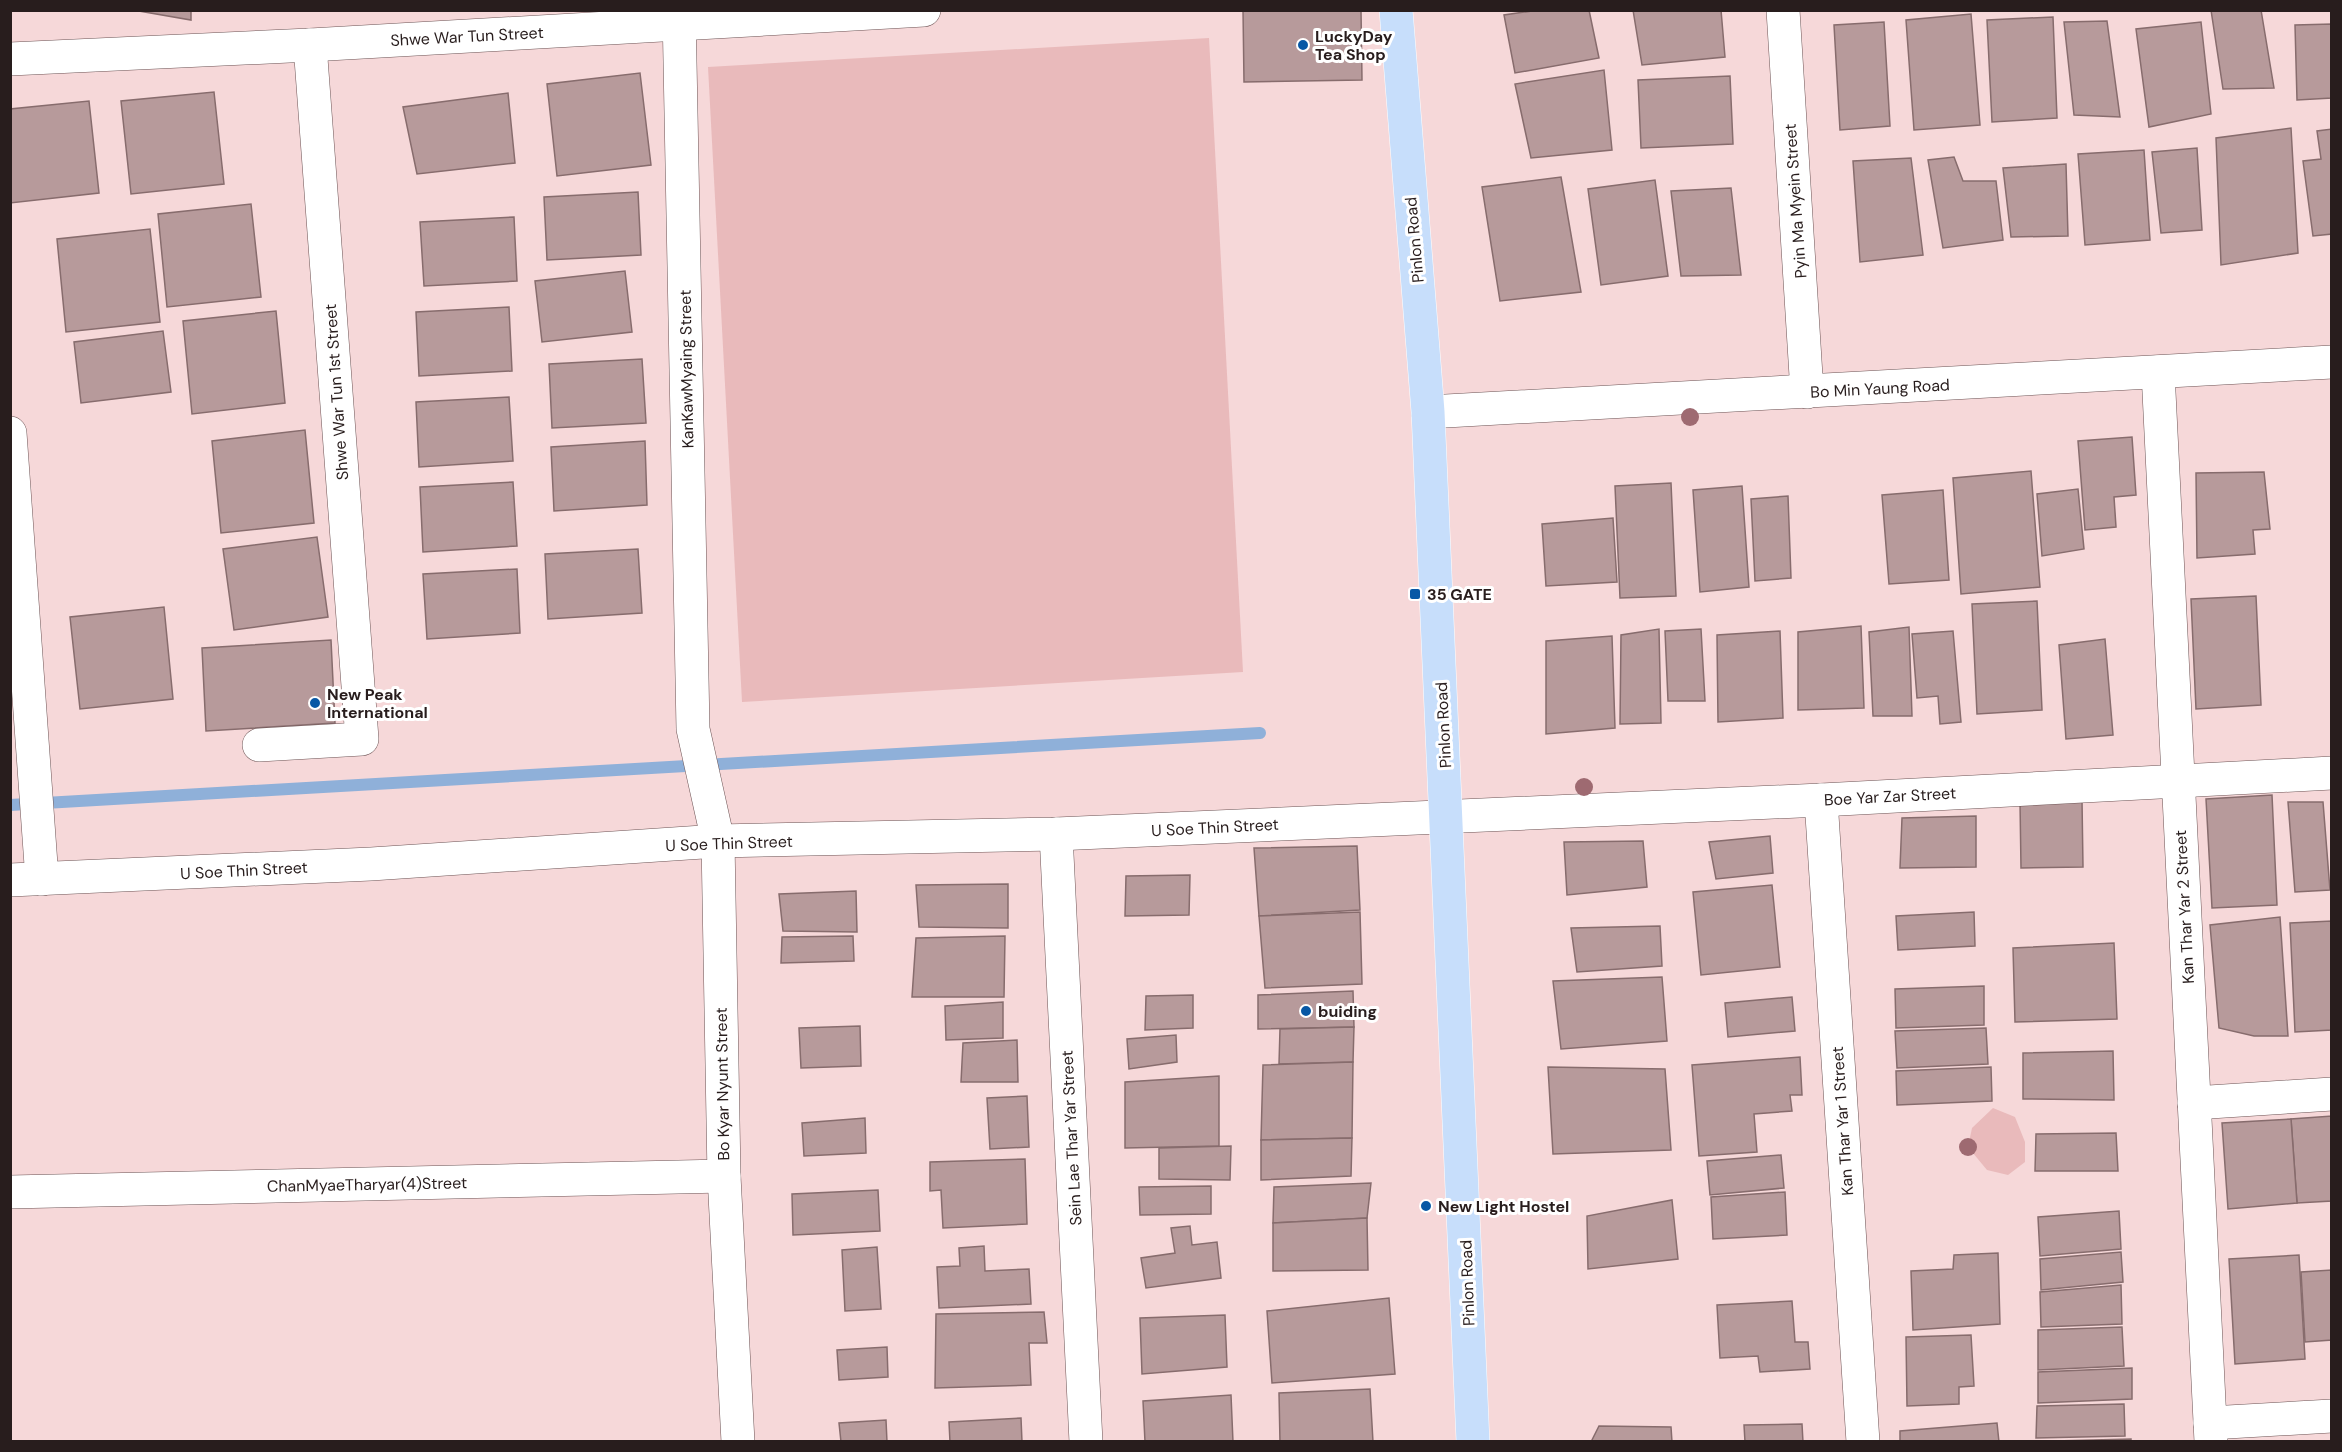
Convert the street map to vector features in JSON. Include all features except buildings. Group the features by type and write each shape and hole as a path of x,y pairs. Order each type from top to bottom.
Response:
{"main road":[{"name":"Pinlon Road","path":"1396,10 1428,412 1448,817 1473,1442"}],"street":[{"name":"Shwe War Tun Street","path":"10,59 310,45 679,18 924,10"},
{"name":"Pyin Ma Myein Street","path":"1783,10 1807,392"},
{"name":"KanKawMyaing Street","path":"679,18 693,729"},
{"name":"Shwe War Tun 1st Street","path":"259,745 362,740 310,45"},
{"name":"Bo Min Yaung Road","path":"1428,412 2331,362"},
{"name":"Kan Thar Yar 2 Street","path":"2158,372 2210,1432"},
{"path":"10,433 26,879"},
{"name":"Bo Kyar Nyunt Street","path":"693,729 718,841 724,1176 738,1442"},
{"name":"Boe Yar Zar Street","path":"1448,817 2331,774"},
{"name":"Kan Thar Yar 1 Street","path":"1821,800 1863,1442"},
{"name":"U Soe Thin Street","path":"26,879 371,864 718,841 1056,834 1448,817"},
{"name":"Sein Lae Thar Yar Street","path":"1056,834 1086,1442"},
{"path":"2194,1103 2331,1094"},
{"name":"ChanMyaeTharyar(4)Street","path":"10,1192 724,1176"},
{"path":"2210,1432 2331,1416"}],"shaded area":[{"path":"1209,38 1243,672 742,702 708,67"},
{"path":"1993,1108 2015,1117 2025,1142 2025,1162 2008,1175 1987,1170 1968,1147 1972,1128"}],"waterway":[{"path":"10,805 1260,733"}],"place":[{"name":"LuckyDay Tea Shop","path":"1303,45"},
{"name":"35 GATE","path":"1415,594"},
{"name":"New Peak International","path":"315,703"},
{"name":"buiding","path":"1306,1011"},
{"name":"New Light Hostel","path":"1426,1206"}]}
